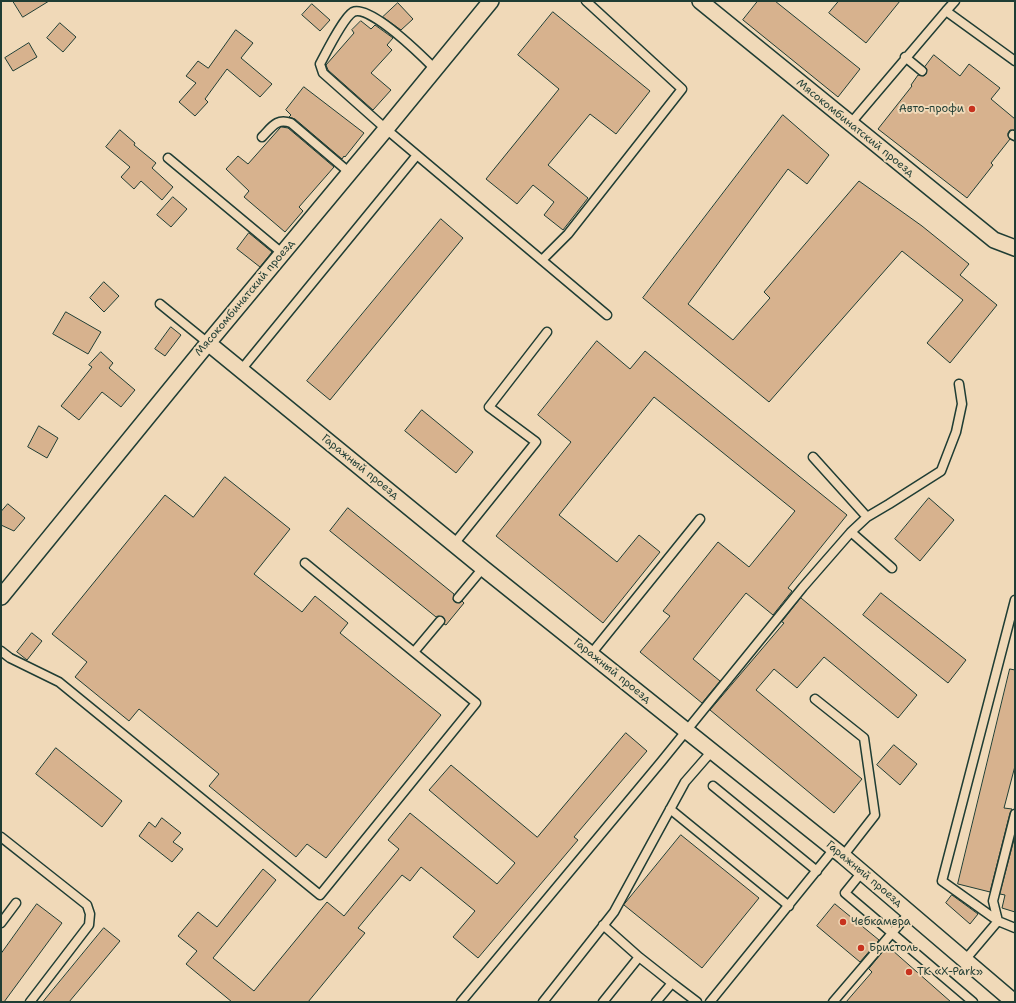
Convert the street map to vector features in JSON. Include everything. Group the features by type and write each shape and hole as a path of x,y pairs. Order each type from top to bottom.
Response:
{"street":[{"name":"Мясокомбинатский проезд","path":"1,597 208,343 491,1"},
{"name":"Мясокомбинатский проезд","path":"700,1 994,240 1015,248"},
{"name":"Гаражный проезд","path":"208,343 483,568 839,852 1014,1002"}],"lane":[{"path":"542,260 568,234 682,89 586,1"},
{"path":"850,124 905,57 955,1"},
{"path":"946,10 1015,61"},
{"path":"435,69 396,32 370,14 356,11 351,13 336,34 320,64 323,73 386,129 607,315"},
{"path":"905,57 922,71"},
{"path":"262,137 275,124 283,121 291,124 350,173"},
{"path":"241,370 417,155"},
{"path":"168,158 282,253"},
{"path":"160,304 208,343"},
{"path":"454,544 536,442 489,407 547,332"},
{"path":"461,1002 803,587 851,532 867,517 941,471 956,432 962,404 959,384"},
{"path":"813,456 867,517"},
{"path":"591,654 700,519"},
{"path":"851,532 892,568"},
{"path":"1,651 10,658 59,682 320,895 476,703 305,563"},
{"path":"458,598 483,568"},
{"path":"1015,600 942,881 998,921 1015,928"},
{"path":"414,652 440,620"},
{"path":"710,1002 817,871 839,852 875,816 864,738 815,699"},
{"path":"543,1002 614,912 685,782 712,751"},
{"path":"714,786 817,871"},
{"path":"670,809 789,906"},
{"path":"998,921 993,901 1015,814"},
{"path":"1,837 87,904 90,914 89,925 30,1002"},
{"path":"862,872 845,893 973,1002"},
{"path":"1,924 16,902"},
{"path":"833,1002 910,912"},
{"path":"965,960 998,921"},
{"path":"603,925 639,957 697,1002"},
{"path":"603,1002 639,957"},
{"path":"656,1002 672,983"}],"building":[{"path":"13,1 49,1 23,17"},
{"path":"758,1 775,1 860,69 838,97 743,20"},
{"path":"839,1 900,1 866,43 829,13"},
{"path":"398,3 413,19 401,30 383,17"},
{"path":"312,4 330,20 320,31 302,15"},
{"path":"553,12 650,91 616,134 590,114 548,165 588,198 563,230 544,215 554,202 533,185 517,204 486,179 559,89 518,55"},
{"path":"361,21 371,29 375,25 393,38 387,45 392,50 371,73 391,90 373,110 328,70 326,65 354,33 352,30"},
{"path":"60,23 76,37 63,52 47,38"},
{"path":"236,30 253,43 241,58 272,84 260,97 227,69 205,99 208,102 195,116 179,102 196,83 186,76 198,61 208,68"},
{"path":"29,43 37,57 13,71 5,58"},
{"path":"934,55 960,76 969,64 1000,88 991,99 1015,119 1015,130 1010,130 1008,133 1010,139 991,163 993,165 967,198 878,129 912,86 911,85 918,75 924,76 926,74 927,69 925,67"},
{"path":"304,87 364,133 342,159 295,119 289,117 291,115 286,110"},
{"path":"783,115 829,155 807,184 788,169 688,304 733,340 770,298 764,292 859,181 922,226 969,264 960,275 997,305 950,363 927,343 963,300 902,251 769,402 643,298"},
{"path":"282,127 288,128 334,167 299,207 303,211 285,232 244,197 249,191 226,169 238,156 248,164"},
{"path":"120,130 135,143 134,145 156,163 152,168 173,187 162,200 141,181 134,189 121,177 130,167 106,147"},
{"path":"173,197 187,209 171,227 157,215"},
{"path":"441,219 463,238 330,400 307,381"},
{"path":"249,233 272,252 260,267 237,249"},
{"path":"104,282 119,296 104,312 90,298"},
{"path":"66,312 101,332 88,354 53,334"},
{"path":"171,327 181,335 165,356 155,349"},
{"path":"597,341 630,369 645,351 847,515 788,588 792,591 773,615 746,593 693,659 720,681 702,703 640,652 670,616 663,611 718,542 749,567 795,511 654,397 559,515 617,562 639,535 660,552 603,623 496,536 571,442 538,415"},
{"path":"101,352 113,363 109,368 135,390 121,407 102,392 79,420 61,406 92,367 89,365"},
{"path":"422,410 473,452 456,473 405,431"},
{"path":"39,426 58,438 47,458 28,447"},
{"path":"225,477 290,529 254,574 302,612 315,596 348,623 340,633 441,715 326,858 307,844 296,857 209,786 219,774 139,709 129,721 75,677 87,662 52,634 165,495 193,517"},
{"path":"929,498 954,520 920,561 895,539"},
{"path":"8,504 25,518 14,531 1,525 1,512"},
{"path":"348,508 454,594 453,600 455,602 460,603 462,601 464,603 446,625 444,624 445,620 443,617 436,617 330,531"},
{"path":"881,593 966,660 948,683 863,615"},
{"path":"801,598 917,695 898,718 824,657 797,688 774,669 756,690 862,779 834,813 710,710 784,623 782,622"},
{"path":"32,633 42,641 27,660 17,652"},
{"path":"1010,669 1015,670 1015,766 1004,808 1012,809 990,892 958,884"},
{"path":"626,733 647,751 574,837 578,840 478,958 453,937 475,911 421,867 410,881 402,875 358,928 365,933 308,1002 232,1002 186,964 197,951 178,936 198,912 217,927 263,869 276,880 213,958 254,991 327,902 344,916 399,849 388,840 410,813 497,884 515,863 429,790 451,765 537,837"},
{"path":"894,745 917,764 900,785 877,765"},
{"path":"56,748 122,801 102,827 36,774"},
{"path":"162,818 181,833 173,842 183,849 172,862 139,836 149,822 155,827"},
{"path":"681,835 759,898 702,968 624,905"},
{"path":"1015,836 1015,912 1002,908 1005,895 1000,894"},
{"path":"952,895 978,914 970,924 946,903"},
{"path":"37,904 62,923 4,1002 1,1002 1,954"},
{"path":"835,904 879,940 860,962 817,926"},
{"path":"104,928 120,941 69,1002 43,1002"},
{"path":"887,947 951,1002 846,1002 872,972 869,969"}],"place":[{"name":"Авто-профи","path":"972,109"},
{"name":"Чебкамера","path":"843,922"},
{"name":"Бристоль","path":"861,948"},
{"name":"ТК «X-Park»","path":"909,972"}]}
